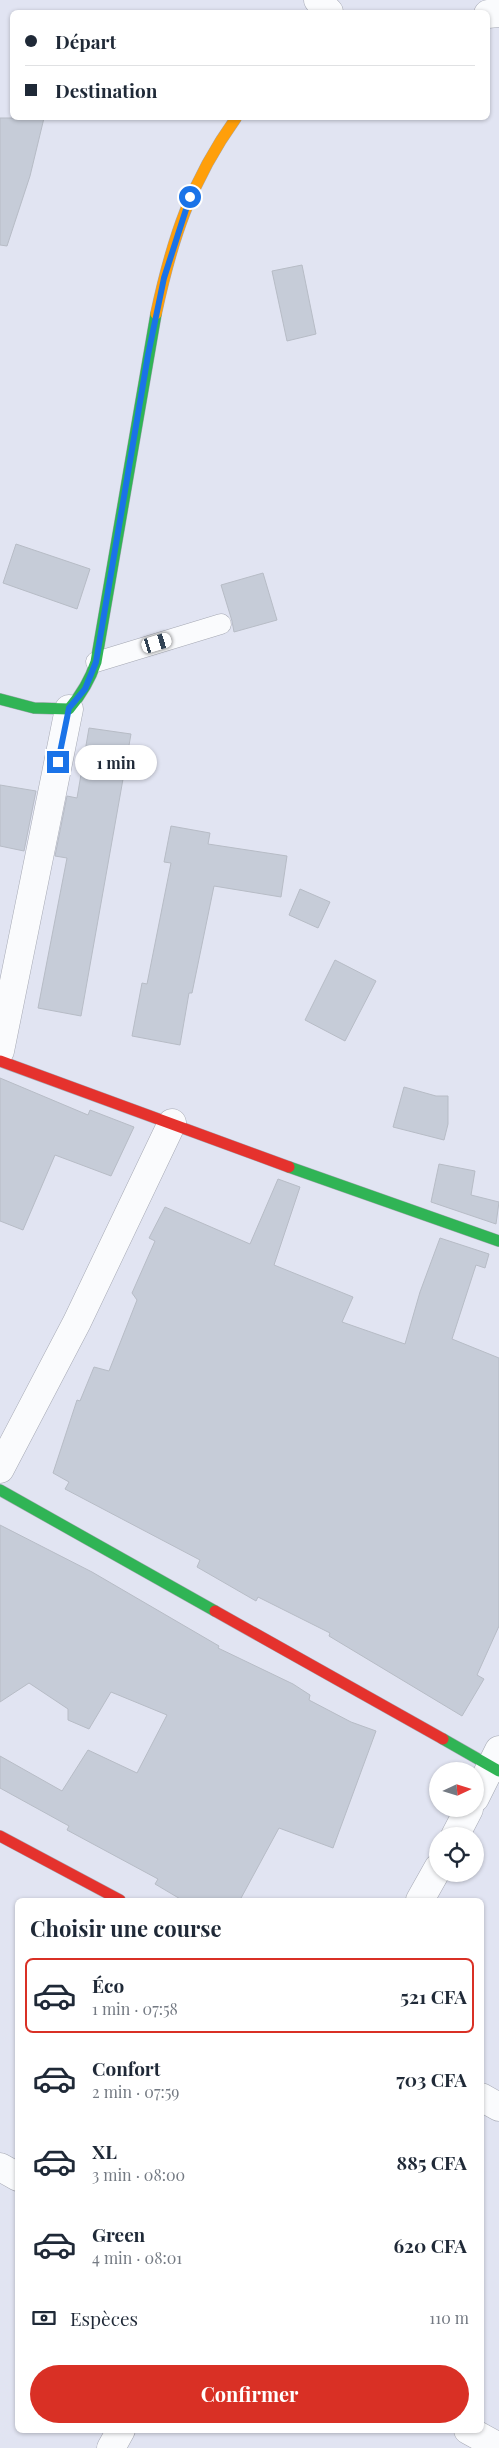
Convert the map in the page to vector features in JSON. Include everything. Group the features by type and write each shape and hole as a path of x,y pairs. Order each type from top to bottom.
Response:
{"street":[{"path":"318,0 327,10"},
{"path":"0,1051 69,708 85,689 96,662 130,455 164,278 184,210 202,170 223,134 234,120"},
{"path":"0,699 37,710 52,711 69,708"},
{"path":"0,1061 499,1242"},
{"path":"0,1469 77,1322 172,1123"},
{"path":"0,1490 497,1763 484,1784"},
{"path":"0,1836 116,1898"},
{"path":"421,1898 430,1882"},
{"path":"484,2098 499,2106"},
{"path":"0,2167 15,2175"},
{"path":"111,2448 120,2433"},
{"path":"473,2433 499,2447"}],"lane":[{"path":"96,662 221,624"}],"building":[{"path":"0,118 10,118 10,120 44,120 30,176 7,246 0,245"},
{"path":"302,265 316,334 287,341 272,271"},
{"path":"16,544 90,569 77,609 3,583"},
{"path":"263,573 277,620 234,632 221,585"},
{"path":"89,728 131,734 81,1016 38,1008 67,858 55,856 67,796 77,798"},
{"path":"0,785 36,791 24,851 0,846"},
{"path":"171,826 210,833 208,844 287,856 281,897 214,886 192,993 189,993 180,1045 132,1036 142,983 147,984 171,863 164,862"},
{"path":"300,889 330,902 318,928 289,915"},
{"path":"335,960 376,981 345,1041 305,1020"},
{"path":"0,1078 88,1115 90,1110 134,1127 111,1176 55,1155 23,1230 0,1221"},
{"path":"404,1087 436,1096 448,1096 448,1124 444,1140 393,1127"},
{"path":"439,1164 475,1171 471,1195 499,1202 496,1224 431,1202"},
{"path":"278,1179 300,1187 274,1265 353,1297 342,1322 405,1344 420,1292 440,1238 489,1254 485,1268 476,1265 452,1339 499,1358 499,1626 477,1675 484,1679 462,1716 329,1636 330,1633 258,1597 256,1601 197,1567 200,1560 65,1489 69,1482 53,1473 77,1400 80,1401 94,1367 109,1371 137,1300 132,1293 155,1241 149,1238 165,1207 250,1244"},
{"path":"0,1525 92,1572 219,1646 218,1648 293,1684 310,1695 309,1700 351,1722 376,1731 333,1848 279,1828 241,1898 179,1898 155,1884 158,1879 67,1830 69,1826 0,1788 0,1756 62,1791 88,1750 137,1773 167,1715 111,1692 89,1729 68,1720 68,1709 29,1683 0,1702"}],"traffic: fast":[{"path":"0,699 34,708 69,709 85,687 94,669 156,314"},
{"path":"289,1167 499,1241"},
{"path":"0,1490 215,1611"},
{"path":"443,1739 499,1771"}],"traffic: slow":[{"path":"156,314 176,236 185,212 207,165 235,120"}],"traffic: jam":[{"path":"0,1061 289,1167"},
{"path":"215,1611 443,1739"},
{"path":"0,1836 116,1898"}],"route":[{"path":"58,762 69,708 78,700 85,689 96,662 148,355 164,278 184,210 190,197"}]}
